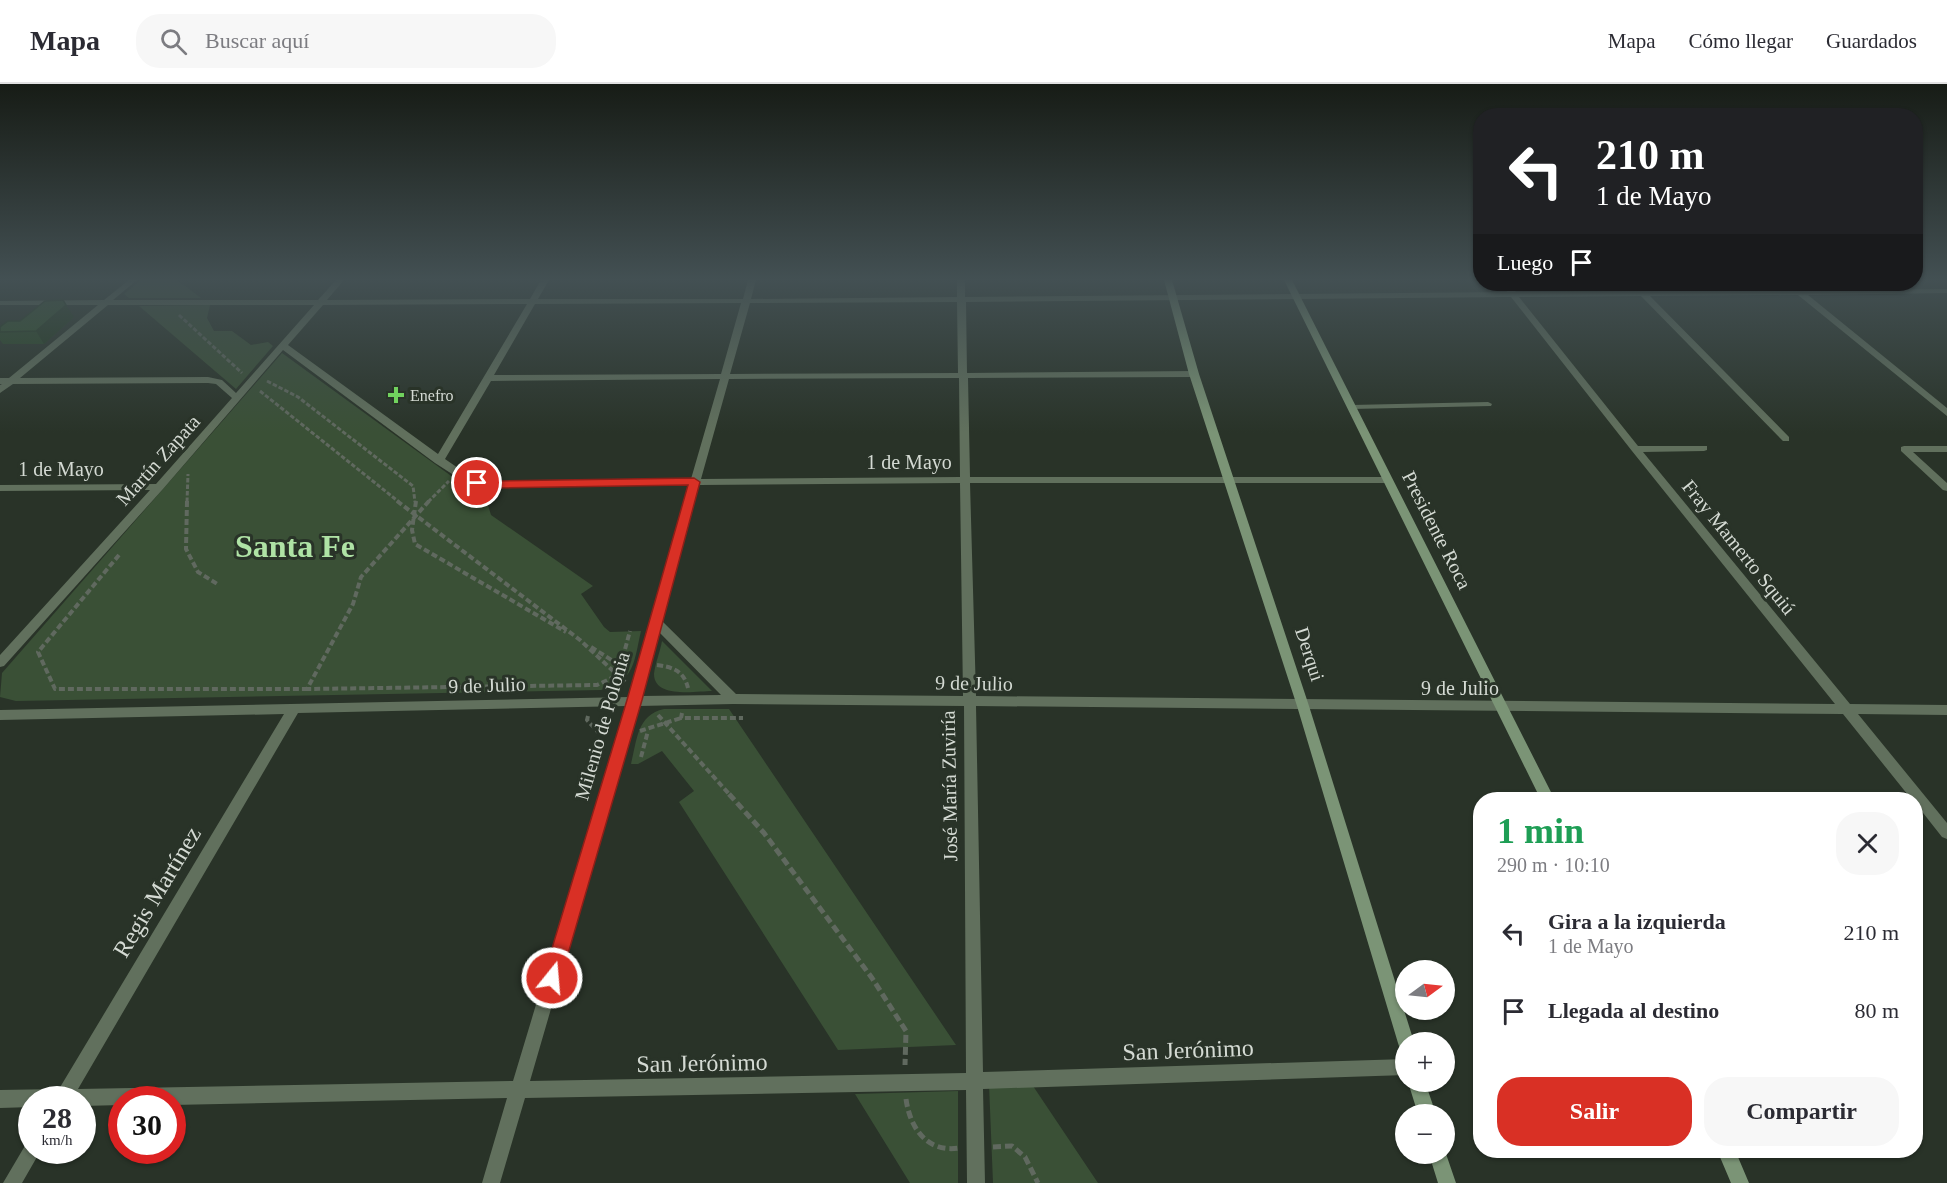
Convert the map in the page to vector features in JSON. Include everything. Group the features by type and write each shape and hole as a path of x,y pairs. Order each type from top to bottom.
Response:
{"street":[{"path":"0,390 71,331"},
{"name":"Martín Zapata","path":"0,663 237,398 255,385 294,331"},
{"path":"439,460 515,331"},
{"name":"Milenio de Polonia","path":"491,1183 638,698 643,665 738,331"},
{"name":"José María Zuviría","path":"961,331 970,703 976,1183"},
{"name":"Derqui","path":"1183,331 1194,374 1303,706 1403,1032"},
{"name":"Presidente Roca","path":"1313,331 1544,792"},
{"name":"Fray Mamerto Squiú","path":"1543,331 1635,449 1914,792"},
{"path":"1680,331 1786,439"},
{"path":"1848,331 1947,413"},
{"name":"1 de Mayo","path":"282,345 457,473 466,479 490,485 964,480 1386,480"},
{"path":"487,378 1194,374"},
{"path":"0,381 208,380 219,382 237,398"},
{"path":"1635,449 1704,448"},
{"path":"1947,449 1904,449 1947,488"},
{"name":"1 de Mayo","path":"0,488 159,487"},
{"path":"655,621 733,699"},
{"name":"9 de Julio","path":"0,715 293,710 638,698 1501,708 1947,710"},
{"name":"Regis Martínez","path":"70,1086 293,710"},
{"name":"Fray Mamerto Squiú","path":"1923,803 1947,833"},
{"name":"San Jerónimo","path":"96,1098 904,1083 1395,1067"},
{"name":"San Jerónimo","path":"0,1099 18,1099"},
{"path":"1729,1158 1740,1183"},
{"path":"12,1183 24,1164"},
{"path":"1441,1164 1447,1183"}],"lane":[{"path":"1351,407 1488,404"}],"path":[{"path":"197,331 255,385 415,515 580,640 618,675 764,833 872,978 906,1031 904,1083 907,1108 916,1130 927,1142 940,1149 1012,1146 1025,1157 1038,1183"},
{"path":"251,398 255,385 265,380 298,397 413,486 417,495 411,536 415,544 621,666 661,665 677,670 686,679 688,688 681,718 743,718"},
{"path":"181,483 195,465"},
{"path":"307,689 353,604 361,577 415,515 457,473"},
{"path":"188,474 186,549 198,572 219,585"},
{"path":"120,554 38,652 55,689 307,689 597,685 618,675 630,631"},
{"path":"641,757 648,731"}],"green space":[{"path":"169,331 232,331 251,345 268,342 273,346 236,389"},
{"path":"282,353 487,502 491,515 593,586 581,594 604,627 610,632 641,631 634,661 627,676 621,682 601,690 16,701 0,697 2,673"},
{"path":"662,641 712,691 677,692 661,687 656,682 655,666"},
{"path":"664,709 729,709 956,1045 838,1050 679,802 694,791 662,751 638,764 631,764 643,723 655,712"},
{"path":"1031,1083 1098,1183 993,1183 989,1084"},
{"path":"958,1091 958,1183 910,1183 855,1094"}],"place":[{"name":"Enefro","path":"396,395"}],"district":[{"name":"Santa Fe","path":"295,546"}],"route":[{"path":"477,483 490,485 694,482 634,700 552,978"}]}
